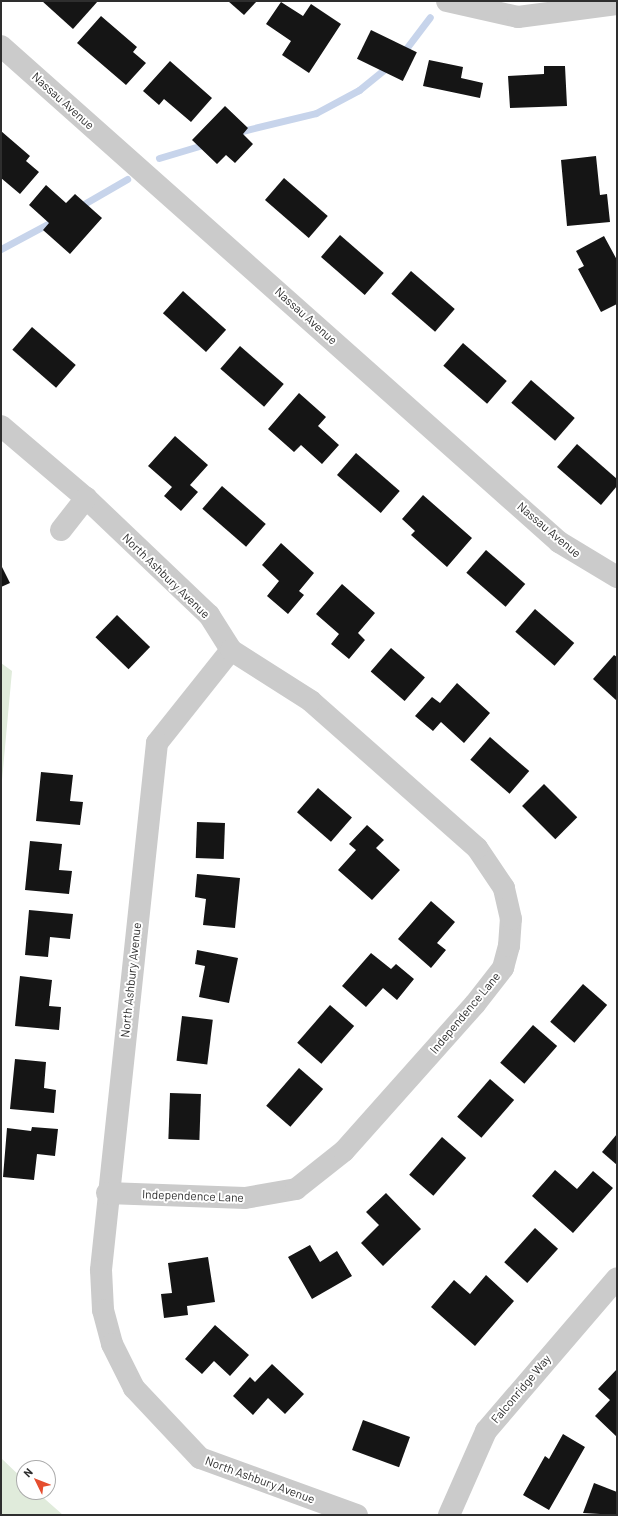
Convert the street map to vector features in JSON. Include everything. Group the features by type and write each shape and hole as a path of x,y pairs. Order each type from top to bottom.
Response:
{"street":[{"path":"447,1 518,17 617,4"},
{"name":"Nassau Avenue","path":"1,46 559,542 617,577"},
{"name":"North Ashbury Avenue","path":"1,426 86,498 209,615 231,650 157,743 101,1270 103,1310 112,1344 134,1388 200,1458 357,1515"},
{"path":"60,530 86,498"},
{"name":"Independence Lane","path":"108,1193 245,1198 296,1189 344,1151 475,1004 504,968 509,946 512,919 504,888 476,848 311,701 231,650"},
{"name":"Falconridge Way","path":"449,1515 486,1431 617,1278"}],"green space":[{"path":"1,663 12,671 1,791"},
{"path":"1,1458 16,1472 16,1500 46,1500 63,1515 1,1515"}],"building":[{"path":"42,1 98,1 73,29"},
{"path":"228,1 257,1 244,15"},
{"path":"281,2 303,16 311,4 341,24 309,73 282,55 291,41 266,24"},
{"path":"101,16 137,47 133,52 146,63 126,85 77,43"},
{"path":"371,30 417,52 403,81 357,59"},
{"path":"429,60 463,67 461,78 483,83 480,98 423,86"},
{"path":"170,61 212,98 191,122 164,99 159,105 143,91"},
{"path":"544,66 565,66 567,106 510,108 508,76 544,74"},
{"path":"225,106 248,128 243,134 253,144 235,163 226,155 217,164 192,140"},
{"path":"1,131 30,156 26,161 39,172 20,194 1,178"},
{"path":"596,156 600,195 607,194 610,222 567,226 561,160"},
{"path":"284,178 328,216 309,238 265,200"},
{"path":"46,185 66,203 75,194 102,218 70,254 43,230 49,223 29,205"},
{"path":"340,235 384,273 365,295 321,257"},
{"path":"604,236 617,260 617,304 601,312 578,269 584,266 576,251"},
{"path":"411,271 455,309 435,332 391,294"},
{"path":"183,291 226,330 206,352 163,313"},
{"path":"32,327 76,365 56,388 12,350"},
{"path":"463,343 507,381 487,404 443,366"},
{"path":"240,346 284,384 264,407 220,369"},
{"path":"531,380 575,418 555,441 511,403"},
{"path":"299,393 326,417 318,426 339,445 322,464 301,445 294,452 268,429"},
{"path":"175,436 208,465 190,485 198,492 181,511 164,496 172,487 148,466"},
{"path":"577,444 617,479 617,486 601,505 557,467"},
{"path":"356,453 400,491 381,513 337,475"},
{"path":"222,486 266,524 246,547 202,509"},
{"path":"423,495 472,538 447,567 411,535 415,531 402,519"},
{"path":"281,543 314,573 299,591 304,595 288,614 267,596 279,581 262,565"},
{"path":"486,550 525,584 506,607 466,573"},
{"path":"1,565 10,583 1,587"},
{"path":"342,584 375,613 358,633 365,640 349,659 331,644 339,634 316,614"},
{"path":"535,609 574,643 555,666 515,632"},
{"path":"117,615 150,647 129,669 95,637"},
{"path":"391,648 425,678 405,701 371,671"},
{"path":"614,655 617,657 617,701 593,679"},
{"path":"457,683 490,713 464,743 441,722 433,731 415,716 432,697 440,703"},
{"path":"490,737 529,771 510,794 470,760"},
{"path":"41,772 73,775 70,801 83,802 80,825 36,821"},
{"path":"544,784 577,817 555,839 522,806"},
{"path":"318,788 352,818 331,842 297,812"},
{"path":"197,822 225,823 224,859 196,858"},
{"path":"367,825 384,840 376,848 400,870 372,900 338,870 356,850 349,844"},
{"path":"30,841 62,844 59,870 72,871 69,894 25,890"},
{"path":"197,874 240,878 235,928 203,925 206,899 195,897"},
{"path":"431,901 455,922 437,943 446,950 431,968 398,939"},
{"path":"29,910 73,914 70,939 50,937 48,957 25,955"},
{"path":"197,950 238,958 229,1003 199,997 205,966 195,964"},
{"path":"371,953 391,969 396,964 414,979 397,1000 383,988 366,1007 342,986"},
{"path":"20,976 52,980 49,1006 61,1007 59,1030 15,1026"},
{"path":"583,984 607,1005 574,1043 550,1022"},
{"path":"330,1005 354,1026 321,1064 297,1043"},
{"path":"182,1016 213,1020 207,1064 177,1061"},
{"path":"533,1025 557,1046 524,1084 500,1063"},
{"path":"15,1059 46,1062 44,1088 56,1090 54,1113 10,1109"},
{"path":"299,1068 323,1089 290,1127 266,1106"},
{"path":"490,1079 514,1100 481,1138 457,1117"},
{"path":"170,1093 201,1094 199,1140 168,1139"},
{"path":"32,1127 58,1129 55,1156 37,1154 34,1180 3,1177 7,1128 31,1131"},
{"path":"617,1134 617,1165 602,1152"},
{"path":"442,1137 466,1158 433,1196 409,1175"},
{"path":"555,1170 577,1189 593,1171 613,1188 573,1233 532,1196"},
{"path":"386,1193 421,1229 383,1266 361,1243 379,1225 366,1212"},
{"path":"535,1228 558,1249 527,1283 504,1262"},
{"path":"310,1245 320,1262 337,1251 352,1276 312,1299 288,1257"},
{"path":"208,1257 215,1302 187,1306 188,1315 164,1318 161,1294 172,1293 168,1263"},
{"path":"486,1275 514,1301 475,1346 431,1307 454,1280 470,1294"},
{"path":"215,1325 249,1355 230,1376 214,1361 202,1374 185,1359"},
{"path":"272,1364 304,1394 285,1414 268,1398 253,1415 233,1396 250,1377 255,1382"},
{"path":"617,1369 617,1437 595,1416 610,1400 598,1389"},
{"path":"363,1420 410,1437 399,1467 352,1450"},
{"path":"563,1434 585,1447 549,1510 523,1495 545,1456 549,1459"},
{"path":"594,1483 617,1492 617,1515 583,1513"}],"waterway":[{"path":"402,54 430,17"},
{"path":"238,132 316,113 359,90 389,66"},
{"path":"159,158 206,144"},
{"path":"77,208 127,179"},
{"path":"1,249 57,219"}]}
